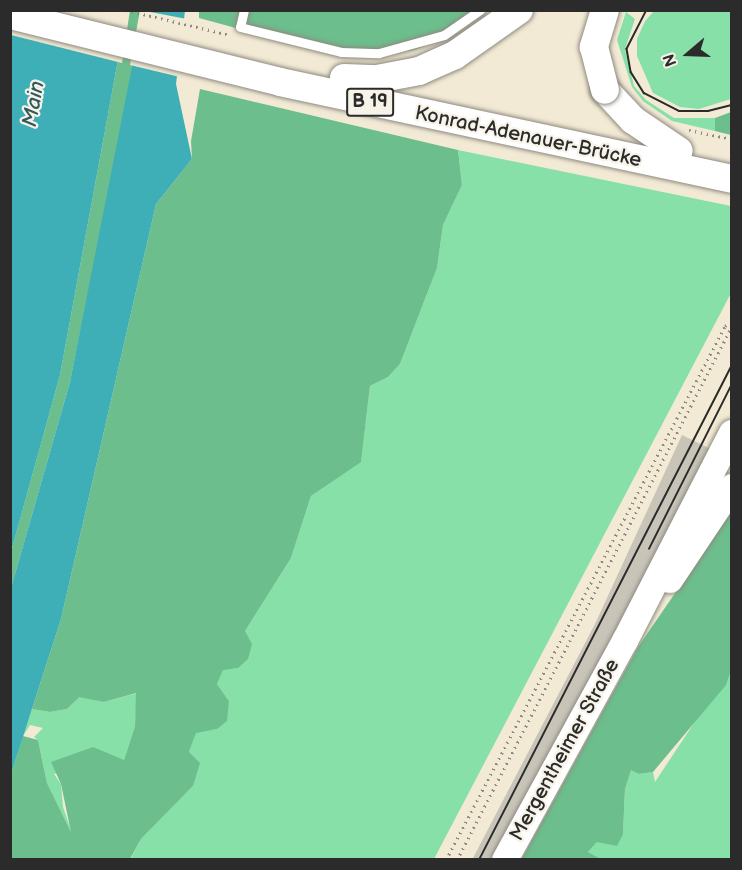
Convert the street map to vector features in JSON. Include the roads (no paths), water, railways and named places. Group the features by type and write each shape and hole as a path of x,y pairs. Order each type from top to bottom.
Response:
{"main road":[{"name":"B 19","path":"57,10 344,78 679,139 732,162"},
{"path":"344,78 386,78 419,71 455,55 519,10"},
{"path":"605,10 594,47 605,90 633,120 679,139"},
{"name":"Konrad-Adenauer-Brücke","path":"10,15 502,132 732,179"},
{"name":"Mergentheimer Straße","path":"505,860 625,641 732,433"},
{"name":"Mergentheimer Straße","path":"625,641 732,487"}],"lane":[{"path":"244,10 240,27 341,52 379,52 416,45 444,35 480,10"}],"water":[{"name":"Main","path":"11,11 127,11 60,375 11,552"},
{"path":"143,11 185,11 176,84 192,159 156,204 61,619 11,774 11,588 70,382"}],"tram line":[{"path":"647,10 627,49 631,72 644,93 679,111 708,111 732,105"},
{"path":"479,860 732,365"},
{"path":"649,549 732,384"}]}
